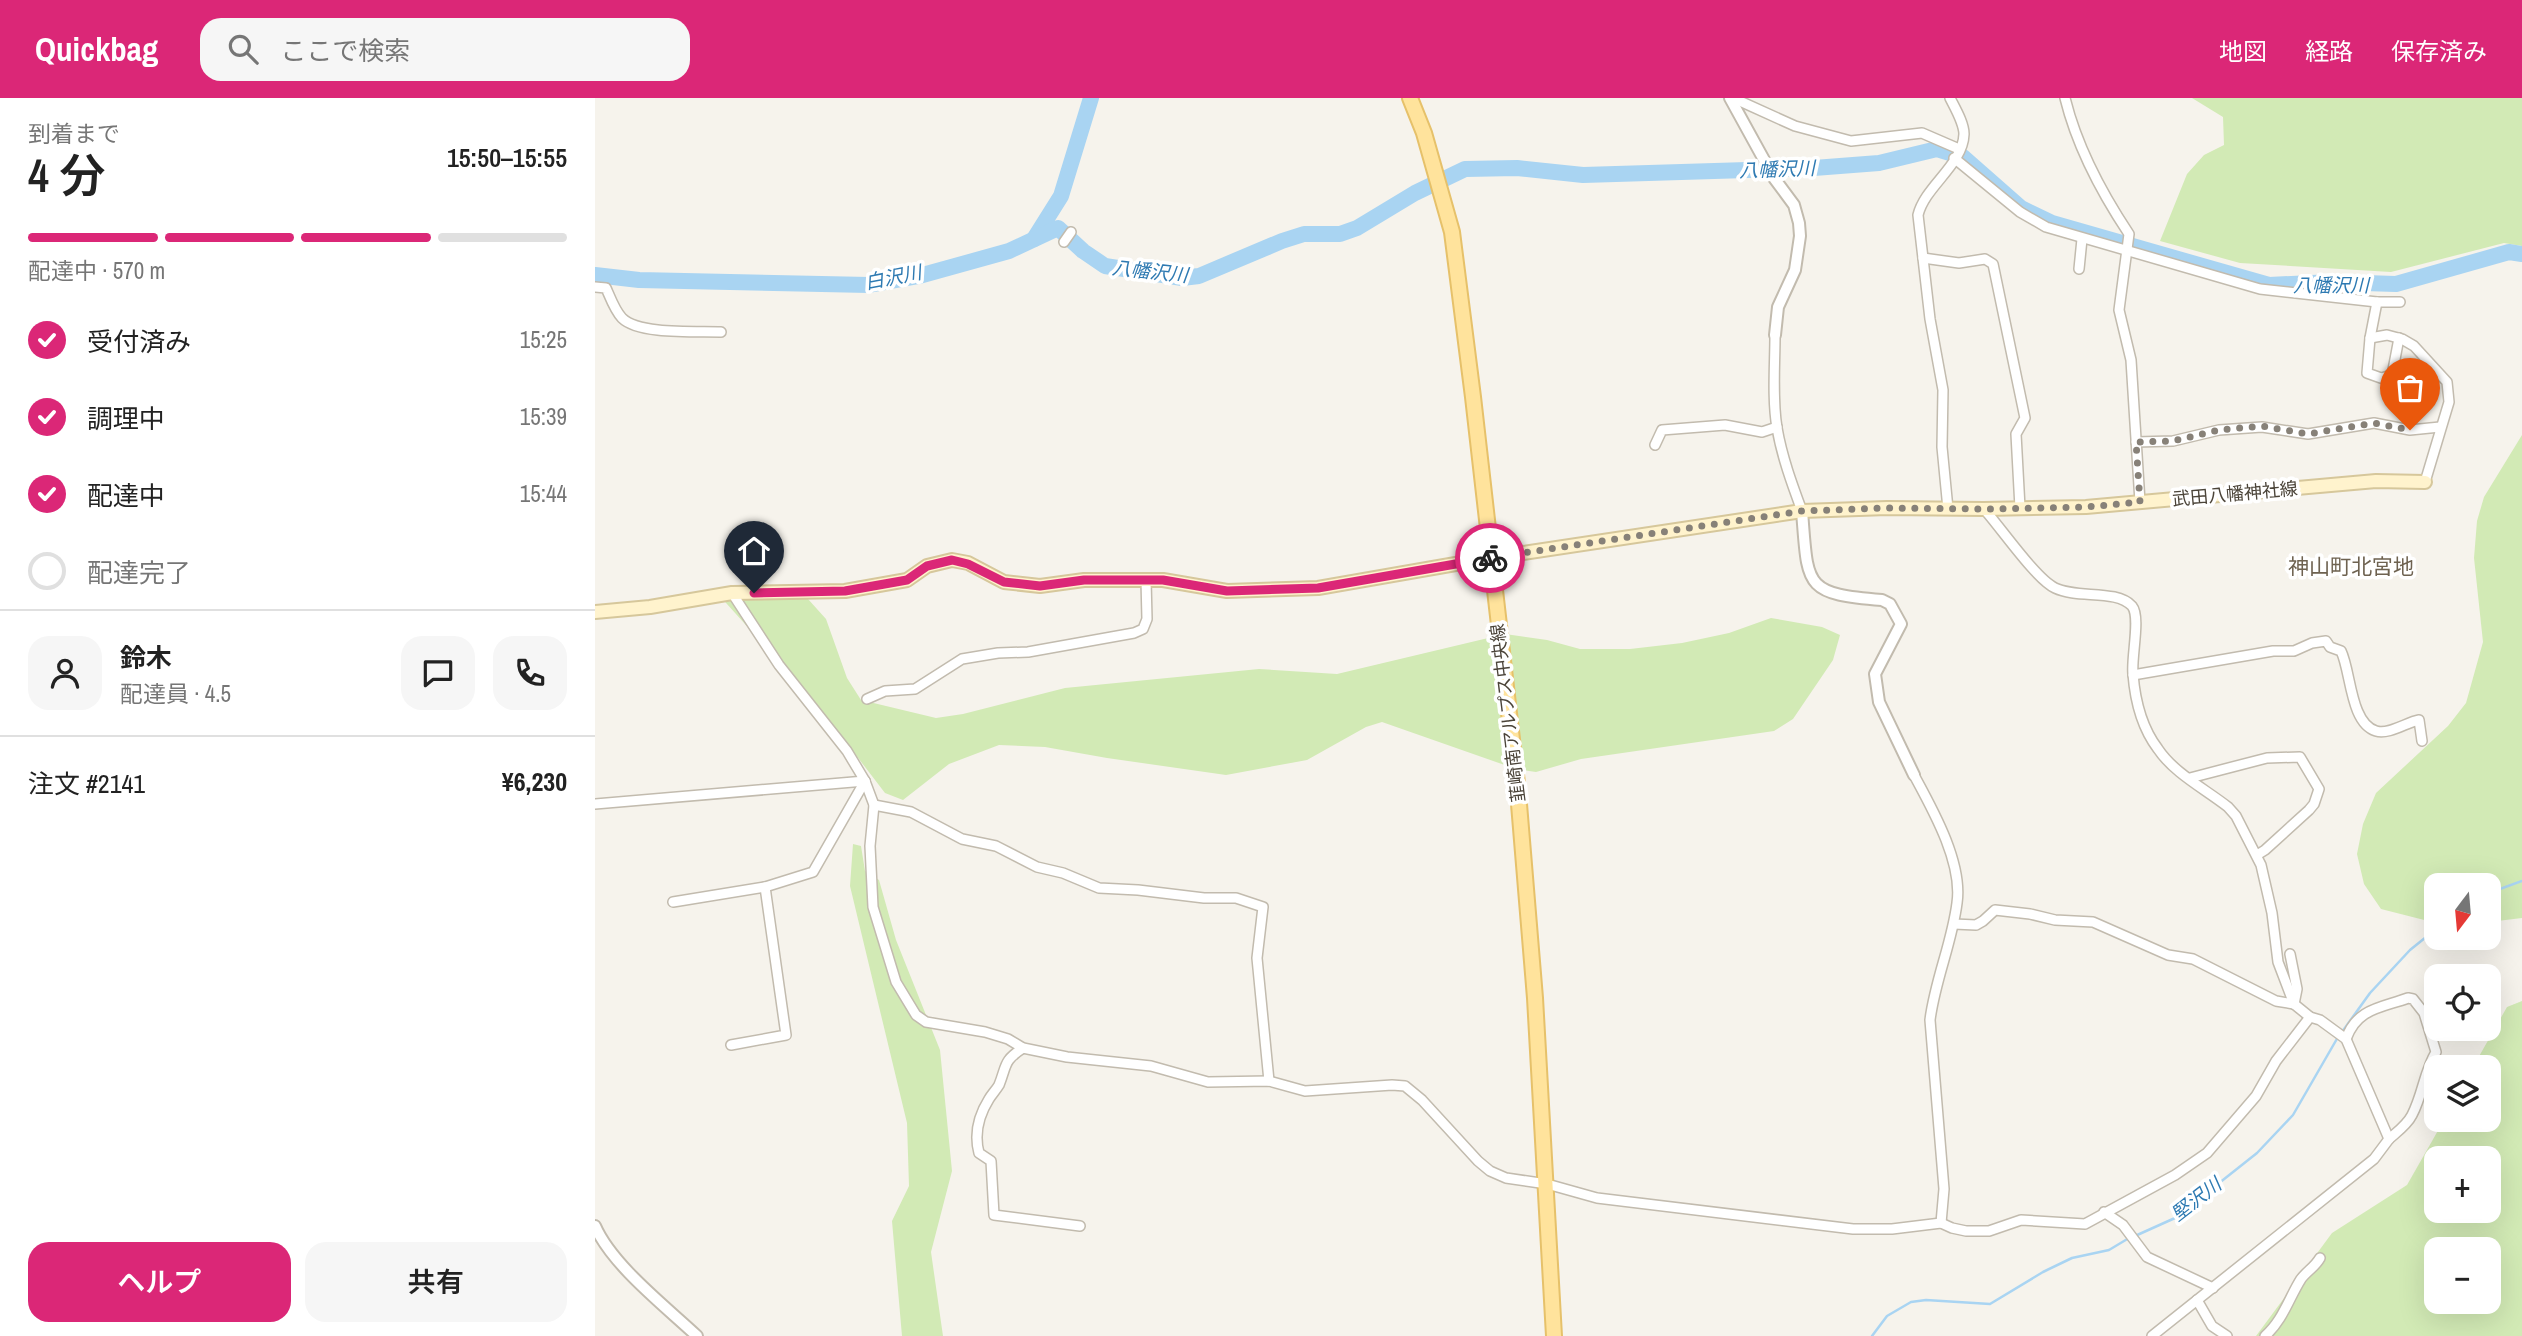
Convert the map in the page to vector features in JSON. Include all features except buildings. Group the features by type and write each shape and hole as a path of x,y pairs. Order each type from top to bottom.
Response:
{"main road":[{"name":"韮崎南アルプス中央線","path":"1410,98 1424,133 1448,213 1459,280 1518,792 1535,998 1554,1336"},
{"name":"武田八幡神社線","path":"595,612 650,607 732,593 845,591 907,580 927,566 952,560 968,564 1004,582 1040,586 1084,580 1163,580 1227,591 1318,588 1490,558 1802,511 2087,507 2376,481 2425,482"}],"street":[{"path":"1731,98 1774,178 1794,205 1800,236 1795,270 1777,307 1775,404 1786,468 1802,511 1808,572 1816,586 1830,593 1882,600 1890,604 1901,624 1875,674 1879,702 1936,815 1958,884 1954,924 1930,1020 1944,1189 1941,1223"},
{"path":"1731,98 1794,126 1851,142 1922,133 1956,154 2020,212 2046,227 2083,239 2260,289 2377,302 2400,302"},
{"path":"1948,509 1942,447 1943,390 1930,318 1918,215 1921,203 1949,167 1964,131 1950,98"},
{"path":"2065,98 2070,118 2104,197 2129,234 2119,310 2131,360 2140,502"},
{"path":"1064,242 1071,232"},
{"path":"2079,269 2083,239"},
{"path":"1923,258 1959,262 1985,259 1993,264 2025,418 2016,434 2020,509"},
{"path":"595,288 606,288 621,318 636,325 721,332"},
{"path":"2377,302 2367,373 2381,377 2392,375 2399,338"},
{"path":"2370,338 2387,335 2414,346 2447,382 2448,402 2425,482"},
{"path":"2136,442 2173,441 2219,430 2262,426 2308,434 2374,423 2410,430 2440,427"},
{"path":"1655,445 1662,430 1673,428 1725,425 1762,432 1777,427"},
{"path":"1984,509 2038,574 2054,588 2086,596 2120,597 2133,607 2137,618 2132,652 2133,674 2143,723 2165,758 2237,816 2257,855 2272,913 2278,962 2294,1004"},
{"path":"867,699 885,691 915,689 962,659 998,653 1028,652 1134,633 1143,629 1147,619 1146,580"},
{"path":"732,593 779,665 847,751 865,781 874,805 870,846 873,907 896,982 916,1015 926,1022 1009,1039 1023,1048 1067,1057 1151,1066 1208,1082 1269,1081 1305,1091 1405,1086 1422,1100 1478,1161 1490,1171 1506,1178 1547,1184 1597,1198 1853,1229 1892,1229 1941,1223 1966,1231 1989,1231 2021,1220 2085,1224 2175,1175 2207,1153 2256,1096 2276,1061 2315,1018"},
{"path":"2133,674 2273,651 2294,651 2312,643 2326,641 2330,647 2341,651 2346,660 2353,700 2365,723 2376,731 2388,731 2419,720 2422,741"},
{"path":"2190,778 2267,758 2300,757 2319,789 2314,804 2257,855"},
{"path":"595,804 865,781"},
{"path":"673,902 765,887 813,872 865,781"},
{"path":"874,805 911,812 962,839 996,846 1037,867 1063,873 1099,887 1205,898 1236,898 1263,908 1257,958 1269,1081"},
{"path":"731,1045 786,1035 765,887"},
{"path":"1954,924 1976,925 1995,910 2055,920 2093,922 2168,955 2193,959 2276,1001 2294,1004 2346,1039 2389,1139"},
{"path":"2290,954 2297,989 2294,1004"},
{"path":"2152,1336 2374,1159 2412,1115 2427,1067 2436,1052 2424,1013 2413,999 2405,999 2364,1014 2356,1019 2346,1039"},
{"path":"1023,1048 1009,1057 998,1088 990,1097 979,1119 977,1144 979,1153 991,1161 995,1215 1080,1226"},
{"path":"2104,1212 2123,1225 2147,1256 2213,1287"},
{"path":"595,1226 618,1260 697,1336"},
{"path":"2265,1336 2273,1329 2303,1276 2316,1266 2320,1258"},
{"path":"2197,1300 2213,1331 2227,1336"}],"green space":[{"path":"2192,98 2522,98 2522,246 2504,243 2391,272 2240,263 2160,241 2187,174 2204,155 2224,145 2223,117"},
{"path":"2522,435 2522,918 2501,921 2501,873 2424,873 2424,920 2381,909 2364,884 2357,854 2363,824 2376,793 2448,726 2466,703 2483,642 2474,558 2477,521 2484,497"},
{"path":"761,589 808,599 826,619 847,678 861,700 936,718 963,714 1065,688 1259,669 1337,674 1505,634 1547,640 1580,649 1630,649 1682,643 1729,633 1771,618 1822,627 1840,635 1833,660 1793,719 1774,731 1581,759 1536,772 1516,769 1382,722 1366,727 1307,760 1226,775 1045,747 999,745 949,764 903,800 885,793 816,703 718,594"},
{"path":"853,844 861,846 865,871 879,880 896,940 940,1050 952,1171 931,1252 943,1336 902,1336 892,1221 909,1186 907,1123 850,886"},
{"path":"2522,1001 2522,1336 2256,1336 2332,1233 2407,1185 2424,1155 2424,1223 2501,1223 2501,1146 2429,1146 2437,1132 2501,1132 2501,1055 2480,1055 2488,1041 2501,1041 2501,1018 2507,1007"}],"waterway":[{"name":"白沢川","path":"1034,239 1061,196 1091,98"},
{"name":"八幡沢川","path":"595,275 639,280 869,285 919,276 1009,251 1058,228 1083,251 1105,266 1182,278 1199,276 1304,234 1340,234 1357,228 1415,193 1465,169 1517,168 1583,175 1814,168 1879,163 1937,149 1963,157 2021,208 2052,223 2269,285 2332,282 2396,284 2509,252 2522,254"},
{"name":"堅沢川","path":"2501,889 2522,881"},
{"name":"堅沢川","path":"2342,1032 2370,993 2424,939"},
{"name":"堅沢川","path":"2135,1236 2175,1218 2257,1153 2293,1115 2338,1037"},
{"name":"堅沢川","path":"1872,1336 1887,1316 1911,1302 1926,1300 1990,1304 2072,1258 2109,1250 2129,1238"}],"way so far":[{"path":"1490,558 1802,511 2087,507 2140,502 2136,442 2173,441 2219,430 2262,426 2308,434 2374,423 2410,430"}],"district":[{"name":"神山町北宮地","path":"2351,567"}],"route":[{"path":"754,593 845,591 907,580 927,566 952,560 968,564 1004,582 1040,586 1084,580 1163,580 1227,591 1318,588 1490,558"}]}
